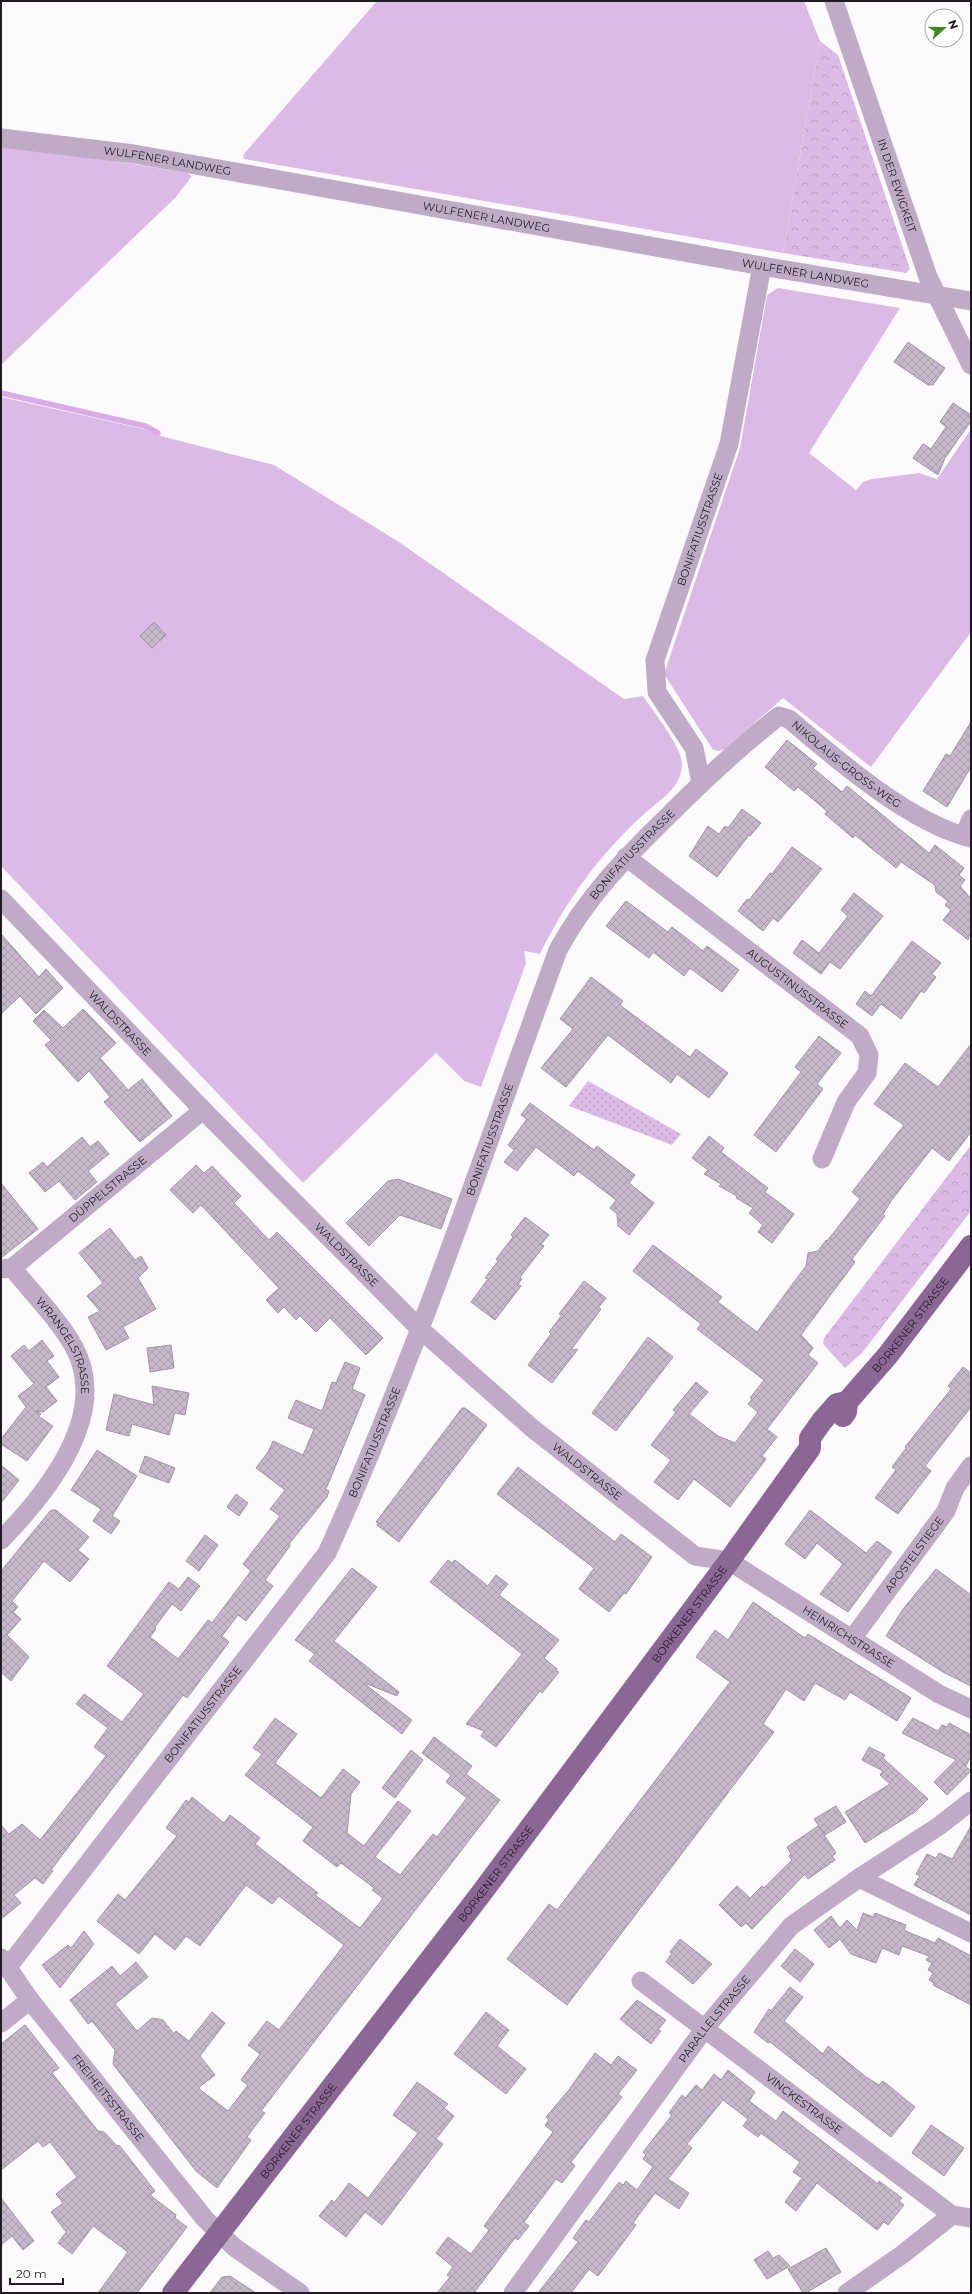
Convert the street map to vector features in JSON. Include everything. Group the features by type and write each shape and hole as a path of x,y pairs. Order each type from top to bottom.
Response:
{"main road":[{"name":"BORKENER STRASSE","path":"173,2293 475,1900 729,1562 810,1448 810,1438 822,1421 837,1404 847,1402 888,1355 971,1246"}],"street":[{"name":"IN DER EWIGKEIT","path":"834,1 926,269 971,365"},
{"name":"WULFENER LANDWEG","path":"1,138 134,154 207,166 762,266 971,301"},
{"name":"BONIFATIUSSTRASSE","path":"5,1963 327,1554 362,1476 420,1328 558,950 593,895 626,857 701,783 694,748 657,692 655,660 729,444 762,266"},
{"name":"NIKOLAUS-GROSS-WEG","path":"701,783 721,763 780,716 789,719 862,777 920,818 967,837 971,819"},
{"name":"AUGUSTINUSSTRASSE","path":"626,857 860,1036 869,1054 867,1073 846,1102 822,1159"},
{"name":"WALDSTRASSE","path":"5,910 420,1328 532,1428 689,1552 695,1556 729,1562"},
{"name":"DÜPPELSTRASSE","path":"6,1269 203,1110"},
{"name":"WRANGELSTRASSE","path":"1,1540 54,1476 70,1450 80,1424 84,1399 82,1370 74,1348 6,1269"},
{"name":"APOSTELSTIEGE","path":"852,1639 946,1511 955,1488 971,1466"},
{"name":"HEINRICHSTRASSE","path":"729,1562 939,1694 971,1709"},
{"name":"PARALLELSTRASSE","path":"513,2293 705,2028 791,1926 859,1878 939,1826 971,1801"},
{"path":"859,1878 971,1933"},
{"name":"FREIHEITSSTRASSE","path":"5,1963 30,2000 218,2233 300,2293"},
{"name":"VINCKESTRASSE","path":"641,1981 952,2215 971,2218"},
{"path":"1,2023 30,2000"},
{"path":"847,2293 903,2254 952,2215"}],"green space":[{"path":"377,1 804,1 820,41 783,253 244,159 243,155"},
{"path":"820,41 838,55 910,269 906,273 783,253"},
{"path":"1,146 109,160 187,173 192,176 176,197 1,365"},
{"path":"778,288 900,308 809,453 856,490 863,482 872,479 919,473 937,479 971,429 971,632 871,767 783,698 725,749 719,751 713,750 664,674 740,448 767,295"},
{"path":"1,397 144,429 157,435 274,465 399,542 624,699 643,696 672,739 681,757 681,773 674,787 627,830 598,863 572,897 540,954 524,951 526,963 481,1087 464,1081 436,1053 303,1183 1,866"},
{"path":"588,1081 681,1134 672,1145 569,1106"},
{"path":"971,1145 971,1211 862,1353 845,1368 823,1344 824,1338"}],"building":[{"path":"908,342 945,368 933,385 928,385 894,362"},
{"path":"953,403 971,415 971,421 945,458 938,475 913,458 923,444 931,449 946,427 940,422"},
{"path":"154,622 166,635 152,648 140,636"},
{"path":"971,722 971,767 947,807 923,791 946,754 950,756"},
{"path":"787,740 817,764 813,768 842,792 847,786 929,853 935,845 964,868 959,875 965,880 960,886 971,899 971,929 968,940 943,920 951,910 945,905 948,901 936,892 935,885 901,862 896,868 855,835 853,838 825,814 827,811 798,787 794,791 765,767"},
{"path":"742,809 761,823 750,836 749,835 717,877 689,856 708,826 719,834 725,826 728,828"},
{"path":"792,847 822,869 778,922 773,918 763,931 738,911 747,899 749,900 770,873 772,874"},
{"path":"854,893 883,916 840,969 830,962 821,974 793,953 802,940 819,953 848,916 841,910"},
{"path":"626,901 668,932 672,927 703,951 707,946 739,970 722,992 690,968 684,976 653,952 649,958 606,926"},
{"path":"1,934 39,977 46,969 63,988 36,1014 20,996 1,1014"},
{"path":"912,941 941,963 932,974 936,977 924,993 921,991 901,1019 881,1004 872,1016 856,1004 865,991 871,996"},
{"path":"591,977 623,1001 620,1005 690,1057 696,1049 728,1073 709,1098 677,1074 671,1083 608,1035 566,1087 541,1068 573,1029 560,1019"},
{"path":"83,1009 116,1043 100,1058 128,1090 142,1079 172,1116 140,1142 104,1102 110,1097 89,1071 78,1082 45,1045 51,1040 33,1021 44,1010 63,1028"},
{"path":"819,1036 841,1053 817,1084 823,1089 776,1152 754,1135 801,1072 795,1067"},
{"path":"971,1044 971,1132 949,1161 932,1148 891,1201 883,1214 885,1216 852,1259 855,1262 801,1335 813,1348 808,1355 818,1363 767,1429 777,1437 762,1456 766,1459 730,1507 694,1479 678,1500 654,1482 671,1460 651,1445 676,1412 673,1410 696,1382 708,1392 689,1414 718,1436 735,1443 758,1412 748,1404 752,1399 750,1398 764,1380 697,1329 701,1324 633,1271 653,1245 722,1297 718,1302 757,1332 806,1266 808,1253 818,1251 860,1199 852,1192 904,1125 874,1104 905,1063 938,1087"},
{"path":"530,1103 594,1150 597,1146 635,1175 629,1183 654,1203 629,1235 618,1226 617,1214 610,1208 616,1200 578,1171 574,1176 536,1147 517,1171 504,1162 514,1150 508,1145 527,1119 521,1115"},
{"path":"709,1136 724,1148 721,1152 768,1188 765,1192 794,1214 772,1243 758,1232 763,1225 749,1213 753,1208 736,1198 737,1196 719,1186 721,1184 704,1174 708,1170 692,1158"},
{"path":"82,1137 90,1147 98,1141 109,1154 88,1171 97,1182 75,1200 59,1181 45,1192 29,1173 43,1162 47,1167"},
{"path":"196,1165 204,1173 212,1166 241,1196 234,1203 269,1240 277,1232 383,1338 366,1355 330,1318 316,1332 300,1316 296,1320 284,1307 278,1313 266,1300 279,1288 201,1205 193,1213 170,1190"},
{"path":"398,1179 452,1199 441,1229 400,1215 369,1246 346,1223 388,1181"},
{"path":"1,1183 38,1229 1,1258"},
{"path":"525,1217 549,1235 541,1244 544,1246 520,1277 522,1279 518,1284 521,1286 495,1320 471,1302 488,1279 485,1278 498,1261 496,1259 513,1237 511,1235"},
{"path":"110,1228 135,1260 141,1256 148,1268 138,1278 156,1309 123,1327 129,1338 106,1350 88,1317 100,1311 87,1296 103,1283 79,1253"},
{"path":"584,1281 606,1298 598,1308 601,1309 571,1350 578,1349 552,1383 528,1365 551,1334 549,1332 562,1315 559,1314"},
{"path":"648,1337 673,1357 616,1431 592,1413"},
{"path":"42,1340 54,1356 47,1361 59,1377 46,1387 57,1401 43,1412 36,1411 41,1414 38,1416 53,1426 27,1461 1,1444 1,1439 26,1407 18,1396 34,1384 11,1356 24,1345 29,1351"},
{"path":"171,1345 174,1368 150,1372 147,1348"},
{"path":"345,1362 360,1368 352,1389 365,1395 326,1489 329,1491 327,1497 289,1544 290,1546 265,1580 273,1586 246,1621 238,1615 222,1636 229,1642 187,1698 183,1695 51,1870 53,1871 43,1884 35,1878 14,1895 21,1903 1,1919 1,1825 9,1834 22,1824 40,1840 106,1756 94,1747 108,1728 76,1704 84,1694 122,1722 144,1694 107,1666 169,1582 179,1589 188,1577 200,1586 181,1611 172,1604 155,1627 156,1629 150,1637 178,1659 208,1620 212,1623 251,1571 243,1564 280,1516 270,1509 285,1490 256,1468 268,1452 273,1441 303,1455 314,1429 288,1418 296,1400 322,1411 332,1382 336,1383"},
{"path":"963,1367 971,1373 971,1407 925,1466 931,1471 898,1514 875,1498 896,1470 892,1467 906,1448 905,1447 951,1389 948,1386"},
{"path":"152,1386 189,1393 185,1415 175,1413 169,1435 132,1424 129,1436 106,1430 114,1394 154,1405"},
{"path":"462,1408 465,1408 487,1425 399,1542 377,1525 378,1523 376,1522"},
{"path":"97,1450 137,1476 112,1516 120,1521 111,1534 93,1521 101,1509 71,1490"},
{"path":"145,1456 175,1468 169,1483 139,1472"},
{"path":"1,1465 19,1480 1,1503"},
{"path":"518,1467 615,1542 621,1534 652,1557 626,1594 624,1593 609,1612 579,1589 594,1568 497,1494"},
{"path":"236,1494 248,1503 239,1516 227,1507"},
{"path":"51,1510 56,1510 89,1537 78,1550 89,1559 70,1582 44,1561 12,1601 18,1607 13,1612 21,1619 7,1635 29,1657 11,1681 1,1672 1,1571"},
{"path":"810,1510 866,1553 877,1541 892,1552 848,1612 820,1594 843,1564 817,1543 805,1559 785,1544"},
{"path":"205,1535 218,1545 199,1571 186,1561"},
{"path":"448,1560 452,1563 455,1560 488,1586 496,1575 508,1584 499,1595 559,1640 544,1658 557,1669 556,1671 559,1672 542,1693 540,1691 496,1747 481,1736 484,1731 466,1724 522,1654 430,1582"},
{"path":"352,1568 377,1587 334,1641 399,1692 397,1696 367,1684 366,1685 412,1720 402,1734 309,1661 315,1654 295,1640"},
{"path":"936,1569 971,1595 971,1686 943,1672 886,1636 903,1609"},
{"path":"753,1602 805,1638 808,1634 911,1698 897,1721 850,1692 845,1700 815,1683 804,1701 786,1689 763,1724 774,1732 567,2005 507,1959 549,1904 557,1910 730,1682 696,1657 715,1630 728,1640"},
{"path":"275,1718 297,1734 275,1763 321,1798 343,1769 360,1782 351,1794 347,1833 364,1846 398,1801 411,1811 375,1857 400,1875 433,1834 437,1837 467,1798 446,1782 451,1775 422,1753 434,1737 472,1766 466,1774 500,1800 261,2111 265,2113 247,2137 251,2140 217,2188 196,2171 113,2064 115,2050 92,2021 88,2024 70,2000 112,1966 120,1976 136,1962 148,1977 115,2004 137,2031 152,2018 163,2020 174,2034 176,2031 189,2041 212,2012 225,2023 200,2056 215,2075 198,2088 228,2111 248,2085 241,2080 260,2054 248,2045 267,2021 279,2030 344,1945 279,1896 272,1904 246,1885 200,1946 186,1936 175,1950 155,1934 139,1954 97,1921 118,1894 125,1900 177,1836 166,1828 186,1800 189,1802 192,1797 224,1823 230,1815 260,1838 255,1844 318,1893 315,1895 360,1928 383,1898 372,1890 374,1888 341,1863 337,1867 303,1841 313,1827 245,1775 262,1754 253,1748"},
{"path":"913,1718 938,1731 942,1725 947,1727 949,1723 971,1735 971,1755 966,1766 964,1765 971,1771 947,1795 934,1782 956,1760 902,1733"},
{"path":"869,1747 885,1755 883,1758 928,1799 915,1812 865,1843 845,1812 890,1784 880,1775 883,1771 862,1760"},
{"path":"411,1750 423,1760 395,1798 382,1788"},
{"path":"836,1806 846,1822 825,1835 814,1819"},
{"path":"818,1826 836,1853 832,1856 835,1860 808,1879 805,1874 752,1929 746,1923 741,1927 719,1905 737,1886 750,1898 762,1886 764,1888 792,1860 789,1856 791,1854 787,1847"},
{"path":"971,1826 971,1915 914,1885 920,1876 916,1874 927,1854 936,1858 939,1853 952,1859"},
{"path":"863,1913 873,1917 875,1913 906,1925 904,1930 908,1932 935,1943 938,1938 971,1956 971,2005 933,1985 934,1983 929,1980 933,1973 928,1970 932,1963 926,1960 929,1956 902,1946 899,1955 882,1948 876,1963 851,1954 840,1939 829,1948 814,1930 831,1916 840,1928 847,1920 857,1930"},
{"path":"84,1931 94,1944 60,1988 42,1965 68,1945 71,1948"},
{"path":"680,1939 712,1964 693,1984 666,1962 672,1953 670,1952"},
{"path":"795,1949 814,1964 800,1982 781,1966"},
{"path":"790,1987 803,1997 784,2021 823,2054 828,2046 866,2077 879,2085 883,2081 915,2107 891,2137 770,2042 768,2043 754,2032 769,2009 771,2011"},
{"path":"637,2000 666,2020 658,2030 661,2031 651,2044 620,2019"},
{"path":"486,2012 509,2030 497,2046 526,2069 506,2094 454,2054"},
{"path":"25,2025 59,2068 52,2073 98,2131 104,2132 117,2146 119,2145 155,2191 150,2195 176,2215 175,2218 187,2227 137,2293 98,2293 128,2252 93,2226 72,2254 58,2243 66,2232 51,2212 63,2203 56,2194 77,2177 50,2142 43,2147 38,2141 1,2170 1,2044"},
{"path":"595,2053 611,2065 618,2056 637,2070 618,2094 622,2097 571,2162 575,2166 562,2183 556,2179 524,2222 529,2226 518,2240 515,2238 474,2293 437,2293 450,2277 447,2275 453,2267 436,2253 448,2237 471,2254 489,2230 484,2226 553,2132 545,2125 549,2120 546,2117 568,2091"},
{"path":"728,2070 755,2092 749,2101 776,2121 783,2111 878,2184 879,2181 902,2198 899,2201 904,2205 888,2225 884,2222 877,2230 817,2183 796,2211 785,2202 802,2178 793,2172 800,2162 761,2133 758,2137 743,2126 748,2119 723,2100 687,2144 692,2148 668,2179 689,2193 679,2209 655,2193 633,2223 636,2225 598,2276 589,2269 571,2293 538,2293 578,2242 573,2238 586,2220 589,2222 619,2182 623,2185 626,2181 637,2190 653,2167 643,2159 646,2155 643,2152 672,2115 669,2113 682,2095 685,2098 696,2085 702,2090 714,2074 721,2080"},
{"path":"417,2082 448,2104 444,2108 454,2116 436,2139 443,2144 382,2225 365,2212 346,2237 319,2216 332,2200 334,2203 349,2183 368,2198 418,2133 393,2115"},
{"path":"931,2125 964,2148 944,2176 912,2153"},
{"path":"1,2198 34,2241 23,2250 12,2236 1,2245"},
{"path":"826,2248 841,2272 806,2293 803,2293 788,2269"},
{"path":"768,2251 773,2258 779,2255 790,2266 767,2279 754,2260"},
{"path":"230,2276 256,2293 210,2293 222,2277"}],"waterway":[{"path":"1,393 145,426 158,433"}]}
